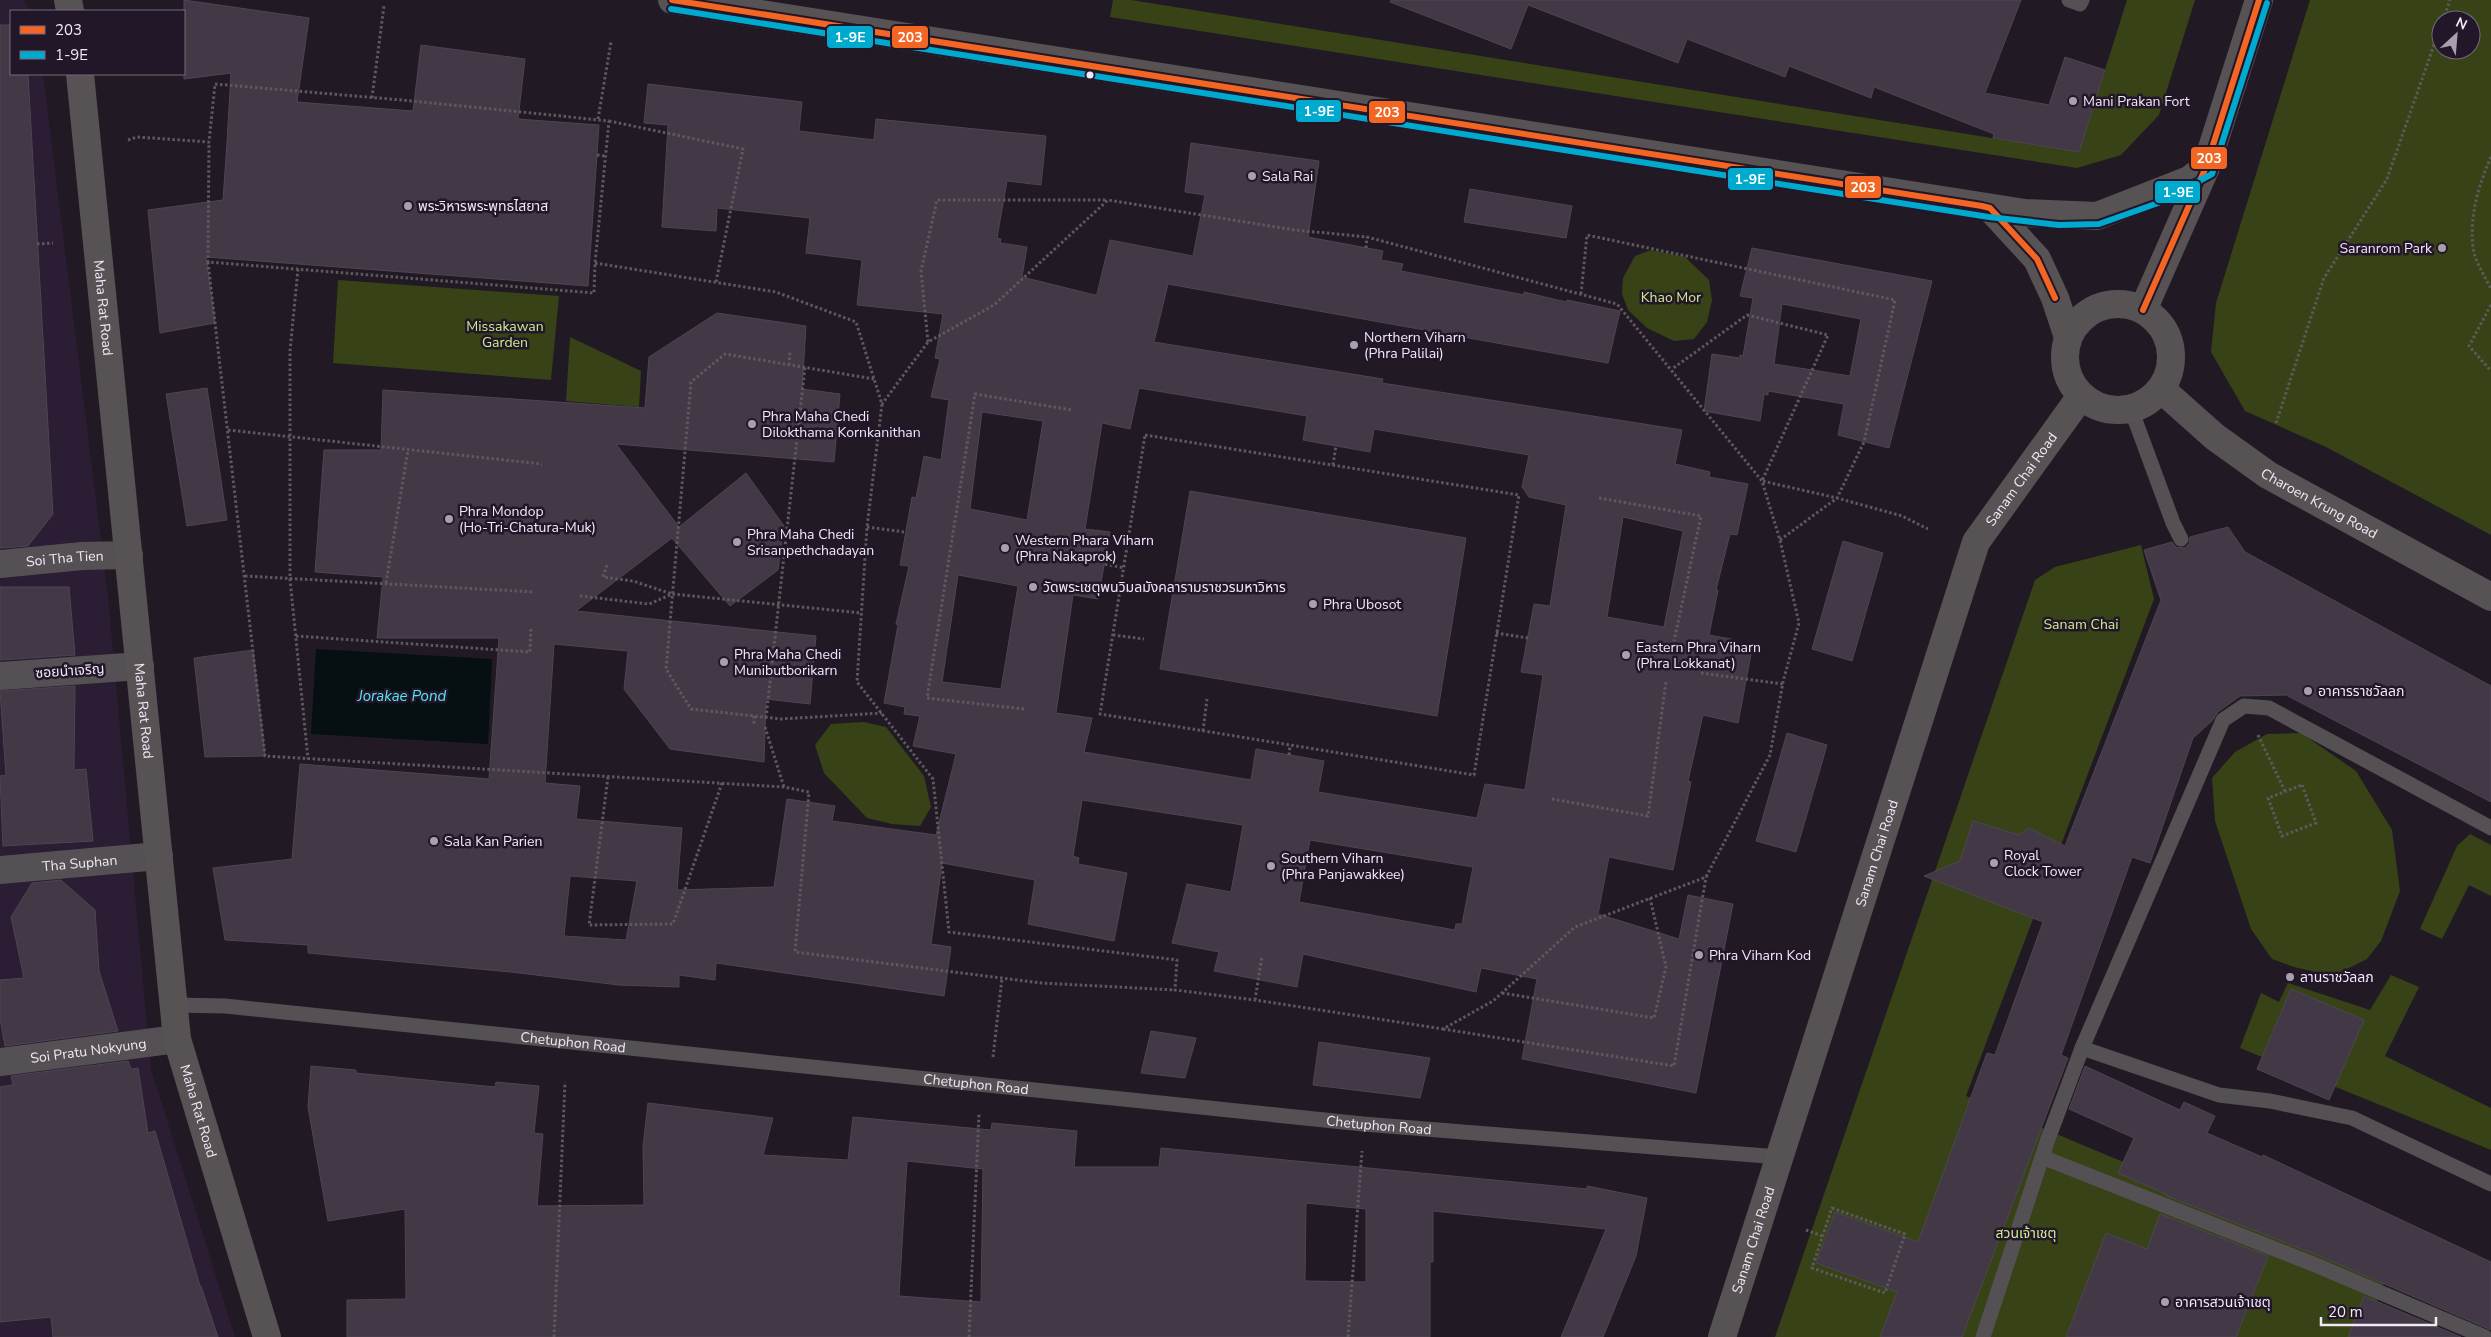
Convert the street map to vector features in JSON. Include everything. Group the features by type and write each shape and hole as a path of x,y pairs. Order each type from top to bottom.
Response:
{"street":[{"path":"672,0 2025,214 2096,216 2189,180 2206,167"},
{"path":"2144,310 2206,167 2259,0"},
{"name":"Maha Rat Road","path":"80,75 177,1039 267,1337"},
{"path":"1990,208 2037,259 2055,298 2068,337"},
{"path":"2110,304 2128,304 2144,310 2158,322 2168,338 2172,355 2169,373 2161,389 2148,402 2131,409 2113,410 2095,406 2081,396 2071,383 2065,366 2065,349 2068,337 2080,319 2094,309 2110,304"},
{"name":"Charoen Krung Road","path":"2161,389 2215,437 2268,475 2491,597"},
{"name":"Sanam Chai Road","path":"1722,1337 1976,542 2081,396"},
{"name":"Soi Tha Tien","path":"0,564 82,556 129,555"},
{"name":"ซอยนำเจริญ","path":"0,676 140,666"},
{"name":"Tha Suphan","path":"0,870 159,856"},
{"name":"Soi Pratu Nokyung","path":"0,1062 177,1039"}],"lane":[{"path":"2068,0 2080,4 2082,0"},
{"path":"2131,409 2173,523 2181,539"},
{"path":"1983,1337 2042,1157 2082,1048 2223,720 2242,701 2269,708 2491,828"},
{"name":"Chetuphon Road","path":"174,1005 225,1006 1363,1124 1779,1157"},
{"path":"2082,1048 2219,1095 2270,1101 2352,1118 2491,1184"},
{"path":"2042,1157 2318,1266 2485,1337"}],"path":[{"path":"372,98 384,6"},
{"path":"597,119 611,42"},
{"path":"2276,423 2324,278 2387,179 2431,54"},
{"path":"716,282 744,149 597,119 215,84 210,142 208,262 265,756 784,787 809,792 795,952 1002,978 1175,990 1255,1000 1674,1066 1706,877 1770,755 1783,684 1799,623 1780,540 1762,481 1672,368 1617,304 1367,237 1296,230 1108,200 937,200 921,271 928,342"},
{"path":"208,262 594,293 595,263 609,121"},
{"path":"128,140 137,137 210,142"},
{"path":"597,155 605,156"},
{"path":"2491,157 2480,181 2473,218 2474,254 2491,289"},
{"path":"882,404 928,342 994,305 1108,200"},
{"path":"1581,294 1587,235 1895,300 1864,442 1837,498 1780,540"},
{"path":"1366,248 1367,237"},
{"path":"37,244 53,243"},
{"path":"595,263 776,292 856,322 882,404 867,526 857,682 933,779 949,932 1177,960 1175,990"},
{"path":"298,269 290,351 292,437 290,579 308,759"},
{"path":"2491,304 2470,346 2491,371"},
{"path":"1672,368 1747,315 1828,335 1762,481"},
{"path":"789,365 790,351"},
{"path":"874,379 725,354 691,382 666,669 691,710 766,718 882,713"},
{"path":"766,718 805,367"},
{"path":"1024,709 927,698 951,540 975,394 1072,410"},
{"path":"228,430 542,464"},
{"path":"1145,434 1333,465 1518,495 1474,775 1100,714 1145,434"},
{"path":"1333,465 1336,445"},
{"path":"386,583 408,450"},
{"path":"1762,481 1837,498 1902,516 1928,529"},
{"path":"1599,498 1701,516 1674,641"},
{"path":"867,526 904,532"},
{"path":"1104,564 1124,568"},
{"path":"607,565 602,577 633,581 672,594 861,613"},
{"path":"245,576 534,592"},
{"path":"580,596 649,604 672,594"},
{"path":"296,636 530,652 531,627"},
{"path":"1496,633 1528,638"},
{"path":"1113,635 1144,640"},
{"path":"1701,673 1783,684"},
{"path":"1552,798 1648,816 1666,681"},
{"path":"1203,731 1207,698"},
{"path":"2242,701 2285,791"},
{"path":"754,716 754,726"},
{"path":"765,726 784,787"},
{"path":"1289,755 1290,745"},
{"path":"608,777 588,925 673,924 722,783"},
{"path":"2302,785 2316,823 2282,836 2268,798 2285,791 2302,785"},
{"path":"1443,1029 1493,1001 1575,927 1706,877"},
{"path":"1501,993 1654,1018 1666,967 1650,898"},
{"path":"1255,1000 1262,956"},
{"path":"991,1063 1002,978"},
{"path":"554,1337 565,1082"},
{"path":"970,1337 979,1110"},
{"path":"1348,1337 1361,1163"},
{"path":"1832,1208 1905,1234 1885,1293 1812,1268 1822,1236 1832,1208"},
{"path":"1806,1230 1822,1236"}],"shaded area":[{"path":"0,0 22,0 31,10 10,10 10,75 43,75 108,596 151,1069 235,1337 0,1337"}],"green space":[{"path":"1113,0 1131,0 2079,152 2127,0 2195,0 2159,115 2121,155 2077,168 1110,17"},
{"path":"2310,0 2491,0 2491,535 2326,447 2245,411 2211,352 2216,303"},
{"name":"Khao Mor","path":"1651,250 1685,257 1709,280 1712,300 1707,322 1694,339 1674,341 1647,328 1628,310 1622,294 1623,278 1635,256"},
{"name":"Missakawan Garden","path":"338,280 559,296 551,380 333,363"},
{"path":"570,337 641,371 639,407 566,401"},
{"path":"2141,545 2154,599 1966,1096 2388,1273 2363,1337 1775,1337 2035,580 2055,567"},
{"path":"864,722 886,727 924,776 931,807 920,826 892,824 867,818 824,773 815,745 831,724"},
{"path":"2301,733 2356,771 2392,830 2400,891 2381,941 2367,959 2333,976 2294,967 2272,959 2251,929 2215,821 2212,778 2235,752 2267,734"},
{"path":"2470,834 2491,845 2491,896 2469,885 2442,939 2420,929 2457,846"},
{"path":"2391,975 2419,987 2385,1056 2491,1108 2491,1150 2240,1048 2261,993 2279,1002 2288,983 2370,1010"}],"water":[{"name":"Jorakae Pond","path":"316,649 492,659 488,744 311,734"}],"building":[{"name":"พระวิหารพระพุทธไสยาส","path":"184,0 309,18 297,102 413,111 421,45 525,59 518,119 599,125 588,286 206,257 215,323 160,333 148,210 223,200 231,73 184,79"},
{"path":"1391,0 2021,0 1985,93 2049,105 2065,57 2105,70 2079,152 1993,138 1994,134 1874,87 1871,98 1789,66 1785,77 1687,39 1678,63 1528,5 1511,49 1390,2"},
{"path":"0,25 10,25 10,75 28,75 53,514 28,546 0,548"},
{"path":"648,84 802,102 799,131 874,140 876,119 1046,136 1041,185 1007,181 997,238 1001,239 1000,243 1027,247 1022,277 1095,295 1097,294 1110,240 1193,256 1205,195 1185,192 1191,143 1319,161 1308,237 1383,251 1381,260 1403,264 1401,271 1524,295 1524,292 1566,302 1567,300 1620,311 1608,363 1168,284 1154,342 1383,379 1382,383 1682,430 1675,464 1710,472 1709,477 1748,484 1737,535 1730,534 1716,590 1718,590 1709,635 1731,639 1730,645 1752,649 1738,723 1703,715 1688,781 1691,782 1673,870 1609,857 1598,914 1679,939 1688,895 1733,904 1696,1093 1522,1059 1537,979 1481,968 1476,992 1303,954 1297,987 1214,971 1219,952 1172,943 1187,884 1231,892 1243,825 1082,800 1073,856 1079,858 1078,864 1127,873 1114,941 1028,924 1035,880 942,863 931,944 951,947 944,996 716,963 715,980 679,975 679,987 619,985 511,972 308,953 308,945 225,940 213,868 292,859 300,764 489,779 499,638 377,638 383,577 315,572 324,450 381,450 383,390 645,408 649,357 717,313 806,326 802,389 840,394 834,462 616,444 679,527 746,473 784,526 778,570 730,606 672,538 576,611 816,636 810,704 766,699 764,762 670,749 624,689 628,651 554,644 545,783 580,786 576,819 682,828 677,890 774,887 787,799 835,806 832,821 936,835 956,754 913,746 920,716 904,714 905,707 884,703 898,625 896,624 909,566 900,565 912,497 916,498 924,456 941,460 949,400 931,397 940,359 935,358 943,314 857,305 862,260 806,253 810,218 717,208 716,231 662,227 668,125 644,123","holes":["1139,388 1307,416 1303,440 1370,452 1374,429 1529,455 1522,487 1529,497 1566,505 1550,606 1534,604 1521,672 1543,675 1525,790 1485,784 1477,818 1318,792 1324,761 1256,749 1251,780 1084,752 1092,718 1056,713 1073,595 1098,599 1110,532 1085,529 1102,423 1130,429","982,412 1043,421 1027,520 970,509","1623,517 1683,531 1664,627 1607,617","958,575 1018,586 1001,689 942,682","1310,840 1473,867 1462,924 1456,924 1455,930 1299,902","570,876 637,881 626,940 564,936"]},
{"path":"1470,189 1572,206 1566,238 1464,222"},
{"path":"1752,248 1932,281 1889,448 1838,435 1844,404 1768,391 1768,395 1764,394 1760,421 1704,411 1712,354 1740,358 1740,355 1743,356 1753,298 1740,296","holes":["1782,304 1861,319 1850,376 1774,364"]},
{"path":"207,388 227,520 187,526 166,394"},
{"name":"Phra Ubosot","path":"1190,491 1466,538 1437,716 1160,669"},
{"path":"2228,527 2245,552 2491,686 2491,802 2286,695 2240,696 2218,712 2212,721 2193,738 2150,863 2132,857 2061,1055 2068,1058 1962,1337 1880,1337 1897,1292 1816,1263 1835,1212 1918,1242 1987,1053 1995,1055 2043,922 1924,876 1960,861 1973,821 2019,835 2029,828 2065,846 2161,600 2144,550 2172,542 2176,547 2185,548 2189,544 2190,537"},
{"path":"1843,541 1883,553 1852,661 1812,649"},
{"path":"0,587 69,587 75,655 0,660"},
{"path":"253,650 265,756 205,757 194,658"},
{"path":"75,686 74,770 86,769 93,841 3,846 0,776 6,775 0,691"},
{"path":"1787,733 1827,745 1796,852 1756,841"},
{"path":"61,880 95,910 99,971 118,1031 5,1046 0,1018 0,980 24,978 11,917 32,883"},
{"path":"2291,989 2364,1020 2329,1100 2257,1069"},
{"path":"1151,1031 1196,1038 1185,1078 1141,1073"},
{"path":"1319,1042 1430,1058 1420,1098 1313,1085"},
{"path":"128,1061 131,1069 138,1068 148,1133 155,1131 200,1286 218,1337 53,1337 51,1317 0,1322 0,1087 13,1085 11,1076"},
{"path":"311,1066 356,1070 356,1073 495,1087 496,1082 539,1086 534,1133 543,1134 537,1206 644,1205 643,1147 648,1103 773,1118 763,1155 848,1160 853,1117 991,1130 992,1123 1077,1131 1074,1167 1159,1167 1161,1148 1587,1189 1587,1186 1647,1198 1636,1256 1603,1337 1561,1337 1606,1229 1433,1211 1433,1262 1430,1262 1430,1337 347,1337 347,1300 406,1299 405,1209 328,1221 308,1107","holes":["907,1161 983,1169 981,1302 899,1296","1306,1203 1366,1209 1366,1282 1305,1281"]},
{"path":"2085,1066 2180,1110 2184,1102 2215,1116 2207,1133 2262,1157 2263,1155 2491,1262 2491,1330 2322,1257 2167,1196 2118,1173 2134,1138 2069,1109"},
{"name":"อาคารสวนเจ้าเชตุ","path":"2160,1214 2268,1256 2236,1337 2066,1337 2106,1233 2147,1249"},
{"path":"2364,1296 2461,1337 2348,1337"}],"transit line":[{"name":"203","path":"672,0 1982,206 1990,208 2037,259 2055,298"},
{"name":"203","path":"2143,310 2206,167 2259,0"},
{"name":"1-9E","path":"671,9 1989,217 2059,225 2099,224 2158,203 2212,174 2267,3"}],"place":[{"name":"Mani Prakan Fort","path":"2073,101"},
{"name":"Sala Rai","path":"1252,176"},
{"name":"พระวิหารพระพุทธไสยาส","path":"408,206"},
{"name":"Saranrom Park","path":"2442,248"},
{"name":"Northern Viharn (Phra Palilai)","path":"1354,345"},
{"name":"Phra Maha Chedi Dilokthama Kornkanithan","path":"752,424"},
{"name":"Phra Mondop (Ho-Tri-Chatura-Muk)","path":"449,519"},
{"name":"Phra Maha Chedi Srisanpethchadayan","path":"737,542"},
{"name":"Western Phara Viharn (Phra Nakaprok)","path":"1005,548"},
{"name":"วัดพระเชตุพนวิมลมังคลารามราชวรมหาวิหาร","path":"1033,587"},
{"name":"Phra Ubosot","path":"1313,604"},
{"name":"Eastern Phra Viharn (Phra Lokkanat)","path":"1626,655"},
{"name":"Phra Maha Chedi Munibutborikarn","path":"724,662"},
{"name":"อาคารราชวัลลภ","path":"2308,691"},
{"name":"Sala Kan Parien","path":"434,841"},
{"name":"Royal Clock Tower","path":"1994,863"},
{"name":"Southern Viharn (Phra Panjawakkee)","path":"1271,866"},
{"name":"Phra Viharn Kod","path":"1699,955"},
{"name":"ลานราชวัลลภ","path":"2290,977"},
{"name":"อาคารสวนเจ้าเชตุ","path":"2165,1302"}],"park label":[{"name":"Sanam Chai","path":"2081,624"},
{"name":"สวนเจ้าเชตุ","path":"2026,1233"}]}
